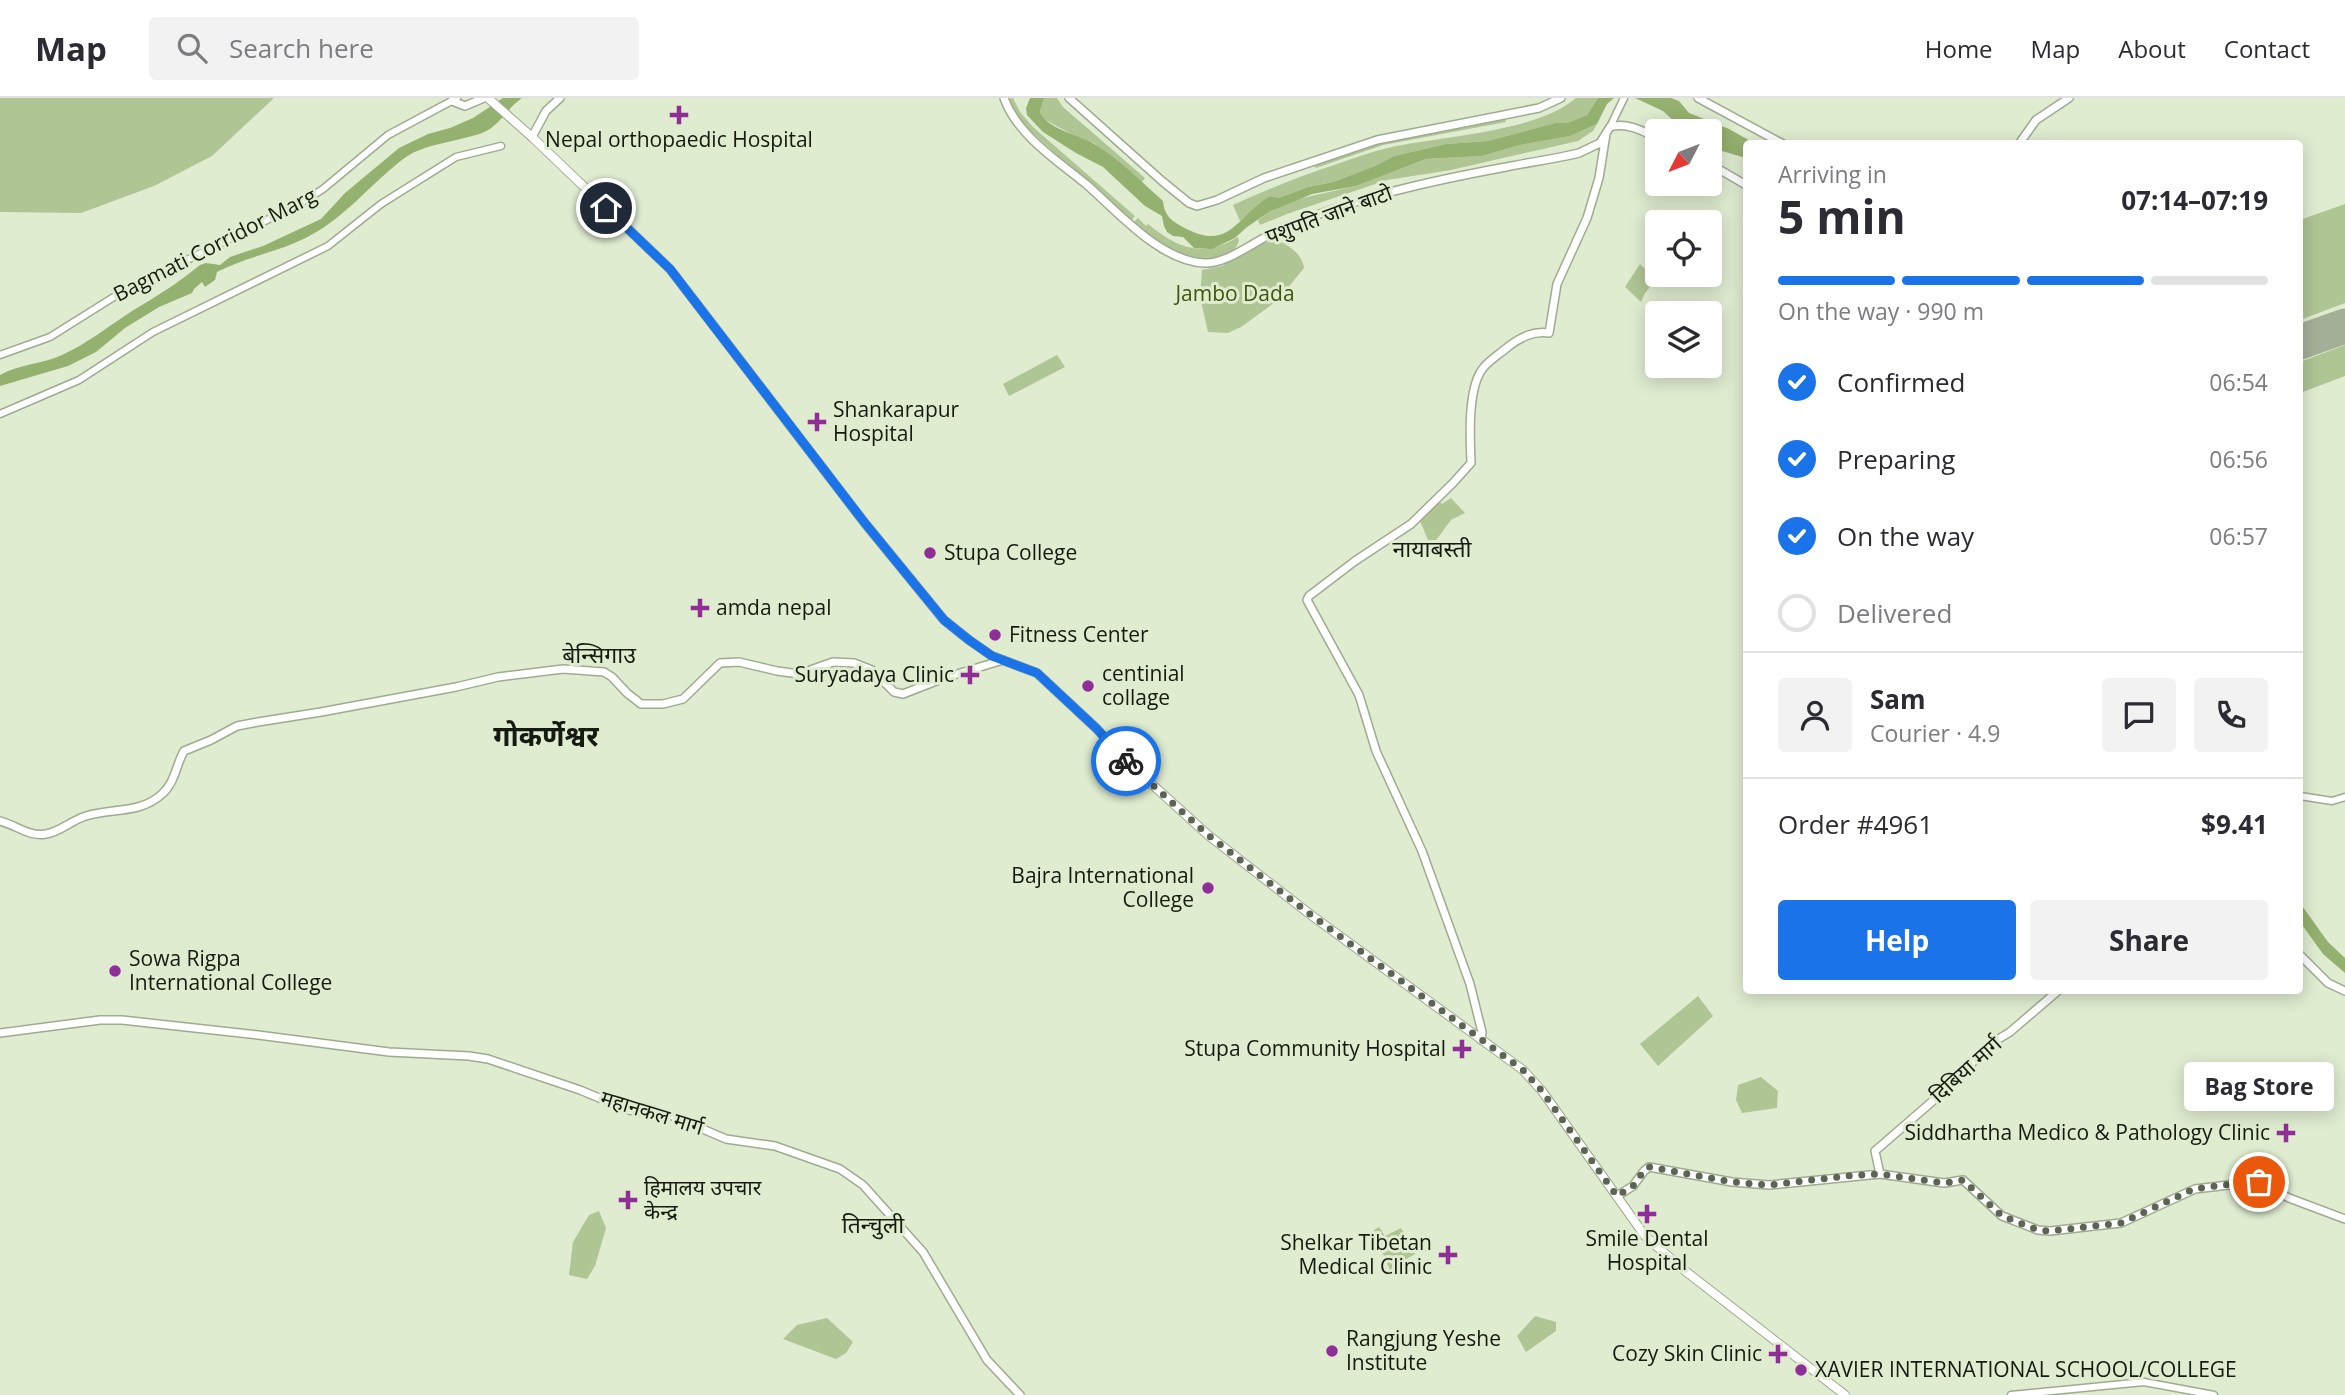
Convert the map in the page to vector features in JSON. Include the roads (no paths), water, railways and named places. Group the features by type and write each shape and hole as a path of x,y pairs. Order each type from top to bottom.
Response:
{"main road":[{"path":"454,100 465,106 486,98 529,134 670,269 916,587 957,631 992,656 1037,673 1097,729 1123,758 1208,835 1523,1070 1536,1084 1645,1236 1669,1258 1845,1395"},
{"path":"529,134 546,111 560,98"},
{"name":"पशुपति जाने बाटो","path":"1004,98 1011,113 1029,135 1130,225 1178,256 1205,263 1227,259 1288,226 1368,199 1434,182 1565,156 1594,146 1608,130"},
{"path":"1069,98 1162,181 1189,203 1197,206 1217,200 1264,178 1377,140 1539,108 1561,98"},
{"path":"1698,98 1776,140"},
{"path":"2022,140 2036,120 2069,98"},
{"path":"1480,1040 1482,1032 1470,984 1420,845 1376,751 1365,710 1355,687 1307,600 1355,562 1411,524 1471,463 1470,418 1474,391 1482,369 1521,338 1540,332 1549,333 1557,284 1587,218 1599,177 1608,130 1626,126 1645,133"},
{"path":"1722,171 1743,183"},
{"path":"0,821 25,832 46,834 88,815 128,810 148,803 159,797 170,785 184,751 237,726 498,677 563,669 604,672 634,700 641,704 654,705 683,699 720,663 739,662 799,674 833,662 854,663 872,670 894,692 903,694 953,674 1003,660"},
{"path":"2303,958 2328,983 2345,991"},
{"name":"दिबिया मार्ग","path":"1880,1174 1875,1151 1957,1080 1987,1046 2010,1032 2054,994"},
{"name":"महानकल मार्ग","path":"0,1033 100,1020 132,1021 389,1052 488,1059 580,1090 628,1110 670,1115 726,1139 775,1146 840,1169 863,1185 923,1252 987,1360 1020,1395"},
{"path":"1617,1196 1633,1186 1649,1167 1732,1182 1769,1185 1880,1174 1944,1183 1963,1180 2002,1216 2038,1230 2061,1230 2121,1223 2194,1189 2254,1182 2345,1219"}],"street":[{"path":"1608,130 1624,98"},
{"name":"Bagmati Corridor Marg","path":"0,355 50,337 117,295 299,204 323,189 377,143 454,100"},
{"path":"0,414 79,380 153,332 328,246 381,204 456,157 501,146"},
{"path":"2303,796 2332,801 2345,797"},
{"path":"2011,1395 2144,1382 2214,1395"}],"place":[{"name":"Nepal orthopaedic Hospital","path":"679,115"},
{"name":"Shankarapur Hospital","path":"817,422"},
{"name":"Stupa College","path":"930,553"},
{"name":"amda nepal","path":"700,608"},
{"name":"Fitness Center","path":"995,635"},
{"name":"Suryadaya Clinic","path":"970,675"},
{"name":"centinial collage","path":"1088,686"},
{"name":"Bajra International College","path":"1208,888"},
{"name":"Sowa Rigpa International College","path":"115,971"},
{"name":"Stupa Community Hospital","path":"1462,1049"},
{"name":"Siddhartha Medico & Pathology Clinic","path":"2286,1133"},
{"name":"Bag Store","path":"2259,1182"},
{"name":"हिमालय उपचार केन्द्र","path":"628,1200"},
{"name":"Smile Dental Hospital","path":"1647,1214"},
{"name":"Shelkar Tibetan Medical Clinic","path":"1448,1255"},
{"name":"Rangjung Yeshe Institute","path":"1332,1351"},
{"name":"Cozy Skin Clinic","path":"1778,1354"},
{"name":"XAVIER INTERNATIONAL SCHOOL/COLLEGE","path":"1801,1370"}],"district":[{"name":"नायाबस्ती","path":"1432,549"},
{"name":"बेन्सिगाउ","path":"599,655"},
{"name":"गोकर्णेश्वर","path":"546,736"},
{"name":"तिन्चुली","path":"873,1225"}],"park label":[{"name":"Jambo Dada","path":"1235,294"}]}
